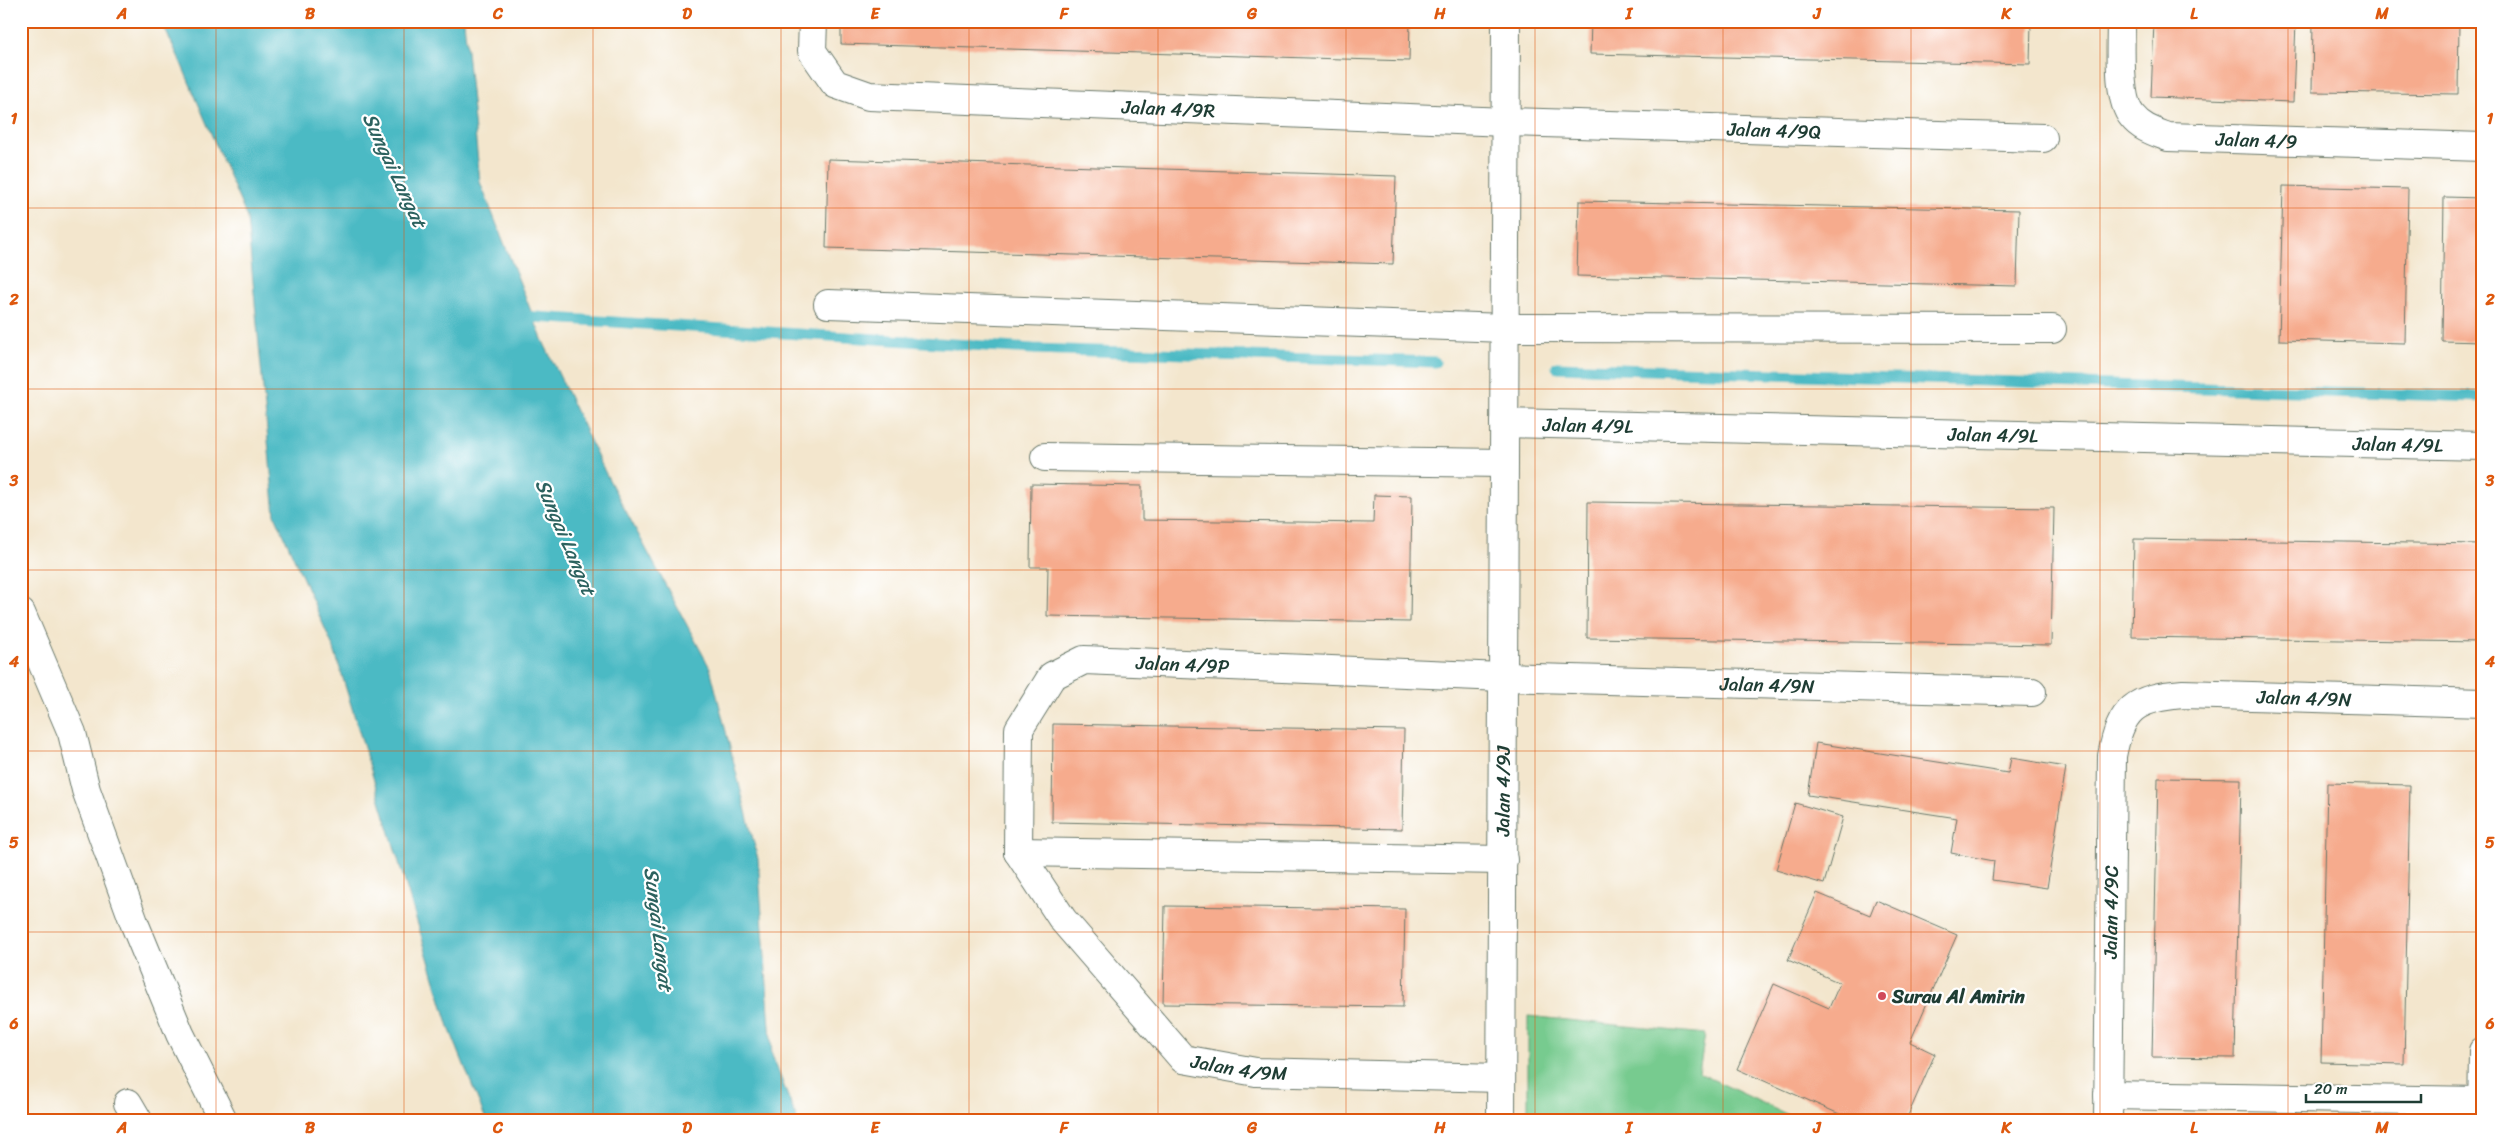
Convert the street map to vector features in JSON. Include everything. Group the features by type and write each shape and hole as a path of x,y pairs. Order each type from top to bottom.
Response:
{"street":[{"name":"Jalan 4/9R","path":"813,21 812,52 835,84 869,96 1506,122"},
{"path":"1045,457 1504,463 1506,21"},
{"name":"Jalan 4/9","path":"2121,21 2122,89 2131,115 2148,130 2168,137 2483,147"},
{"name":"Jalan 4/9Q","path":"1506,122 2043,138"},
{"path":"828,304 1505,328 2052,329"},
{"name":"Jalan 4/9L","path":"1504,423 2483,446"},
{"name":"Jalan 4/9J","path":"1501,1120 1504,463"},
{"path":"21,613 72,733 86,790 135,925 180,1034 223,1120"},
{"name":"Jalan 4/9P","path":"1018,852 1019,729 1052,676 1084,660 1503,677"},
{"name":"Jalan 4/9N","path":"1503,677 2032,692"},
{"name":"Jalan 4/9N","path":"2130,710 2154,696 2183,694 2483,703"},
{"name":"Jalan 4/9C","path":"2108,1107 2112,756 2117,730 2130,710"},
{"path":"1018,852 1503,860"},
{"name":"Jalan 4/9M","path":"1018,852 1063,920 1183,1059 1256,1072 1501,1078"},
{"path":"2482,1120 2483,1051"},
{"path":"2108,1107 2482,1101"}],"green space":[{"path":"1528,1016 1705,1034 1699,1073 1799,1120 1528,1120"}],"water":[{"name":"Sungai Langat","path":"161,21 464,21 480,182 542,339 606,474 710,668 758,859 772,1055 797,1120 486,1120 450,1030 334,649 275,515 247,218 178,56"}],"building":[{"path":"841,21 1410,21 1409,61 841,44"},
{"path":"1591,21 2031,21 2030,64 1590,54"},
{"path":"2154,21 2296,21 2293,102 2151,97"},
{"path":"2313,21 2459,21 2458,94 2312,92"},
{"path":"828,159 1396,176 1393,264 826,248"},
{"path":"2283,186 2408,189 2405,343 2279,340"},
{"path":"2444,197 2483,198 2483,342 2442,341"},
{"path":"1579,201 2019,210 2017,286 1577,276"},
{"path":"1031,484 1142,486 1142,520 1373,523 1374,495 1412,496 1410,622 1047,616 1048,567 1030,567"},
{"path":"1588,502 2054,508 2051,645 1587,638"},
{"path":"2134,539 2483,544 2483,642 2132,637"},
{"path":"1053,724 1404,730 1402,829 1052,822"},
{"path":"1816,743 2008,773 2011,758 2066,767 2047,888 1992,880 1994,861 1951,853 1957,818 1808,795"},
{"path":"2158,778 2241,779 2235,1058 2152,1057"},
{"path":"2327,783 2410,785 2404,1064 2321,1062"},
{"path":"1795,803 1843,817 1824,884 1776,870"},
{"name":"Surau Al Amirin","path":"1817,893 1870,915 1876,900 1957,935 1910,1042 1935,1054 1906,1120 1853,1120 1737,1069 1774,984 1829,1008 1840,983 1788,960"},
{"path":"1165,906 1405,909 1403,1007 1163,1004"}],"waterway":[{"path":"520,316 1033,349 1435,362"},
{"path":"1557,367 2483,397"}],"place":[{"name":"Surau Al Amirin","path":"1882,996"}]}
